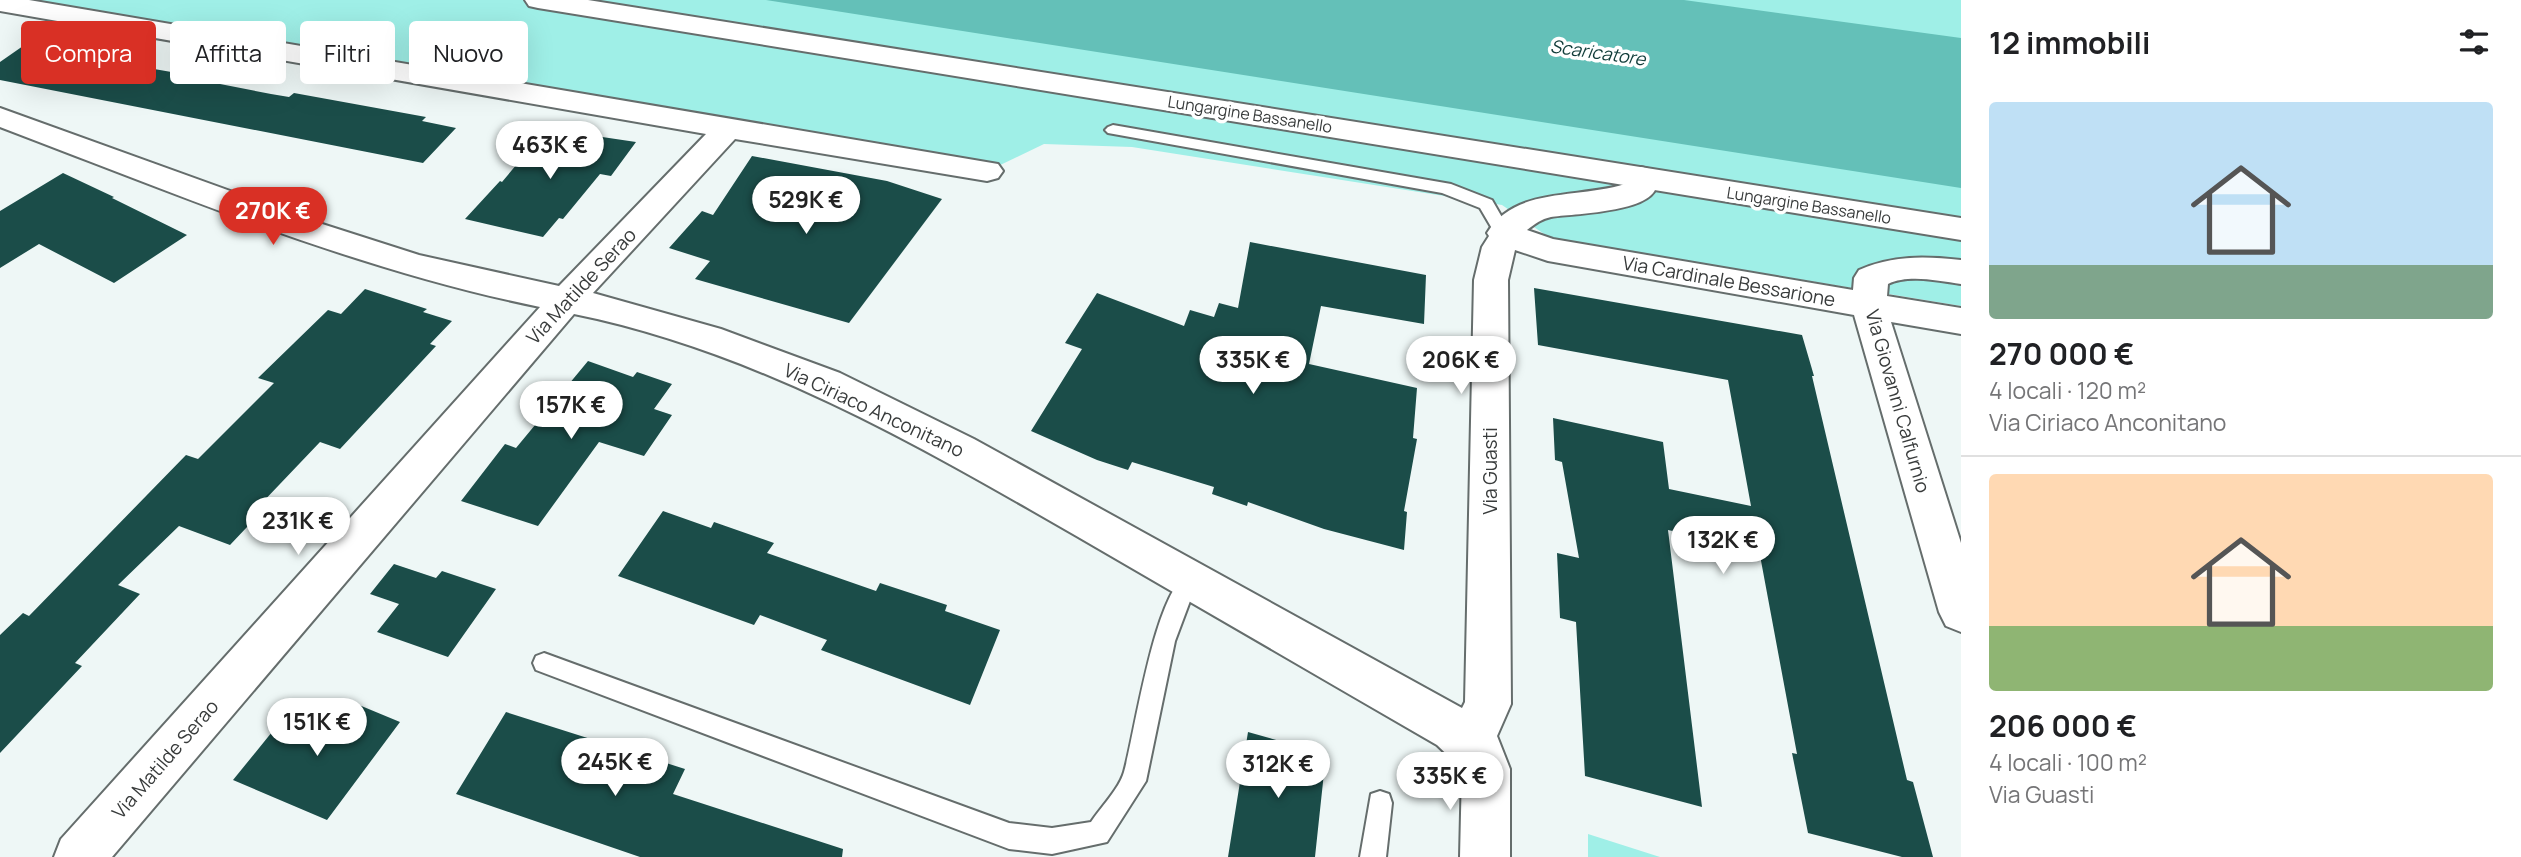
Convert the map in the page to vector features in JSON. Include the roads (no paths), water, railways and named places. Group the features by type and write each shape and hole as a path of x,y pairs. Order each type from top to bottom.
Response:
{"street":[{"name":"Lungargine Bassanello","path":"538,0 1961,229"},
{"path":"0,3 727,129 987,171"},
{"name":"Via Ciriaco Anconitano","path":"0,117 307,231 425,268 592,304 708,338 827,383 960,450 1454,729 1476,754"},
{"name":"Via Matilde Serao","path":"79,857 566,300 727,129"},
{"path":"1503,233 1536,208 1622,199 1640,190 1640,177"},
{"name":"Via Cardinale Bessarione","path":"1503,233 1548,250 1959,321 1951,271"},
{"name":"Via Guasti","path":"1476,754 1476,729 1488,704 1491,280 1494,257 1503,233"},
{"name":"Via Giovanni Calfurnio","path":"1951,271 1888,268 1871,278 1869,305 1961,612"},
{"path":"1476,754 1485,857"}],"lane":[{"path":"1113,130 1445,188 1486,204 1503,233"},
{"path":"544,663 1009,836 1052,841 1098,833 1134,780 1164,641 1181,597 1191,581"},
{"path":"1373,857 1380,803"}],"water":[{"name":"Scaricatore","path":"766,0 1684,0 1961,38 1961,188"}]}
